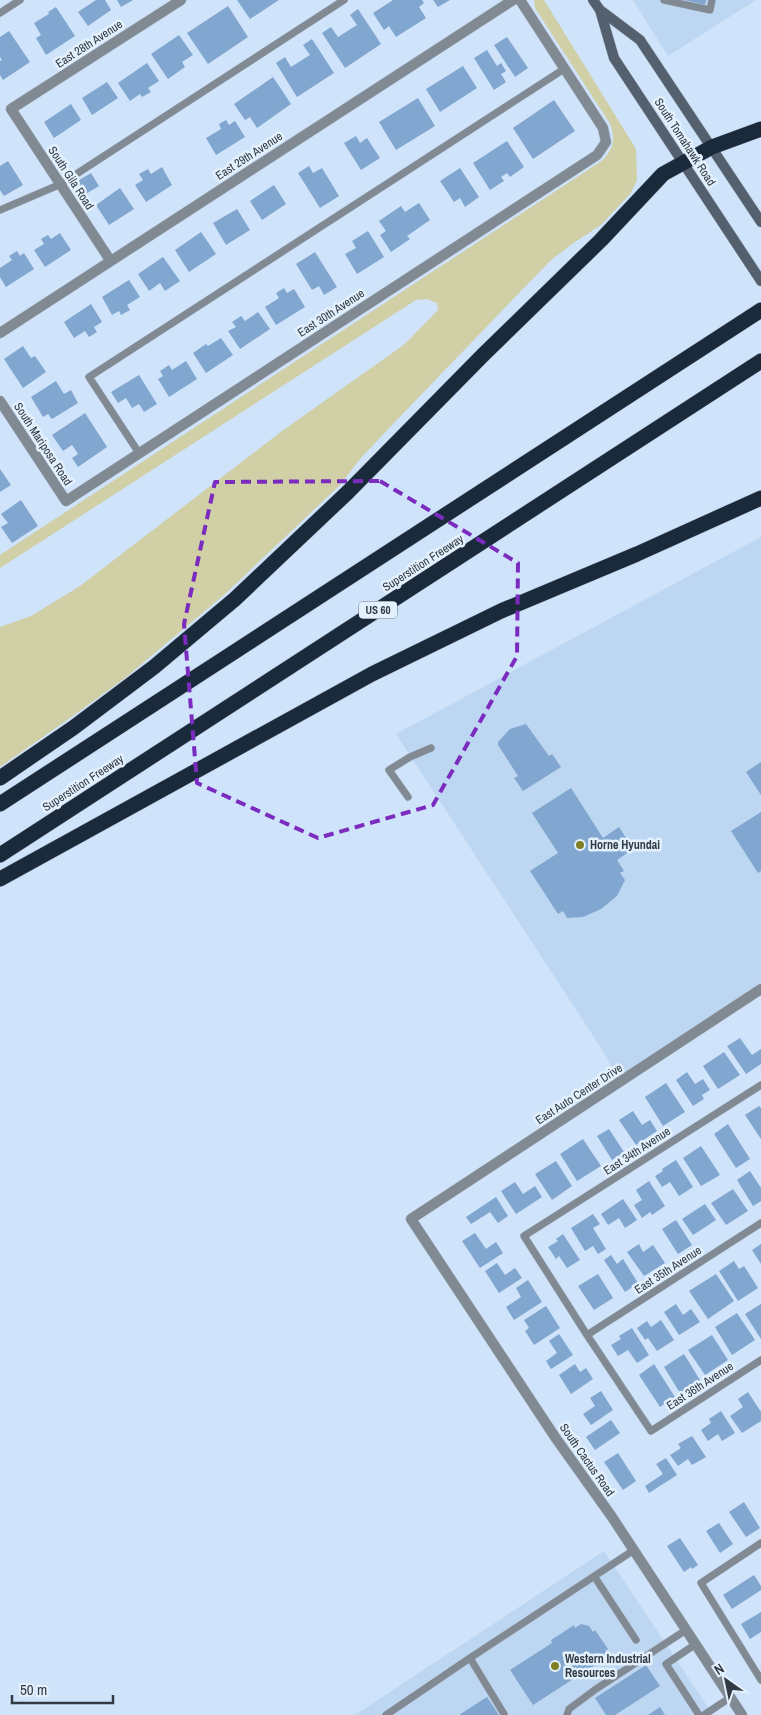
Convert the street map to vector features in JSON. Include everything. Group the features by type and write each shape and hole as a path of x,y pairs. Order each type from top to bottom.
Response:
{"highway":[{"path":"0,778 72,728 154,667 235,599 335,504 484,354 601,240 663,174 712,147 761,129"},
{"path":"0,804 761,310"},
{"name":"Superstition Freeway","path":"0,855 758,363"},
{"path":"0,879 372,674 501,611 637,554 761,498"}],"main road":[{"name":"South Tomahawk Road","path":"593,0 600,10 640,40 761,222"},
{"name":"South Tomahawk Road","path":"600,10 614,58 761,281"}],"street":[{"name":"East 28th Avenue","path":"11,109 181,0"},
{"name":"East 29th Avenue","path":"0,333 513,0"},
{"path":"520,0 564,69"},
{"name":"East 30th Avenue","path":"66,501 597,155 606,142 603,128 564,69"},
{"name":"South Gila Road","path":"11,109 110,260"},
{"name":"South Mariposa Road","path":"0,401 66,501"},
{"name":"East Auto Center Drive","path":"411,1219 761,990"},
{"name":"South Cactus Road","path":"411,1219 555,1436 634,1550 742,1715"}],"lane":[{"path":"0,13 20,0"},
{"path":"0,210 60,184 344,0"},
{"path":"664,0 710,10 712,0"},
{"path":"139,453 89,377 564,69"},
{"path":"408,797 389,770 410,757 431,748"},
{"name":"East 34th Avenue","path":"587,1335 524,1236 761,1085"},
{"name":"East 35th Avenue","path":"587,1335 761,1223"},
{"name":"East 36th Avenue","path":"587,1335 651,1430 761,1360"},
{"path":"761,1543 701,1583 761,1680"},
{"path":"386,1715 634,1550"},
{"path":"594,1576 636,1640"},
{"path":"567,1715 569,1709 596,1689 686,1630"},
{"path":"696,1644 666,1664 699,1715"},
{"path":"470,1658 504,1714"},
{"path":"704,1715 731,1697"}],"highlighted area":[{"path":"380,481 518,563 517,656 433,805 318,838 197,783 184,624 215,482"}],"shaded area":[{"path":"633,0 756,0 668,56"},
{"path":"761,537 761,989 619,1082 603,1051 396,734"},
{"path":"604,1551 713,1715 355,1715"}],"green space":[{"path":"534,0 544,0 636,149 637,180 630,194 601,225 550,261 360,459 339,486 224,595 125,678 0,767 0,627 31,616 80,586 282,431 405,344 438,310 437,303 427,299 416,300 0,568 0,555 607,156 613,142 613,132 609,122 535,8"}],"building":[{"path":"96,0 105,0 111,10 88,26 78,12"},
{"path":"117,0 133,0 121,7"},
{"path":"237,0 279,0 250,19"},
{"path":"393,0 422,0 424,3 419,7 426,18 396,37 389,26 384,30 373,13"},
{"path":"433,0 450,0 438,7"},
{"path":"684,0 706,0 705,5"},
{"path":"228,6 248,37 208,64 187,33"},
{"path":"56,7 75,36 46,55 36,38 41,35 34,23 49,14 48,12"},
{"path":"358,9 381,44 345,68 322,33 331,27 338,37 357,25 350,15"},
{"path":"9,31 30,62 3,80 0,75 0,61 2,60 0,57 0,37"},
{"path":"179,35 193,55 182,62 185,67 168,79 151,54"},
{"path":"507,37 528,68 515,77 494,45"},
{"path":"312,39 334,73 297,97 276,63 285,57 291,67 310,55 303,45"},
{"path":"487,50 497,66 501,63 506,71 501,74 506,82 494,90 474,58"},
{"path":"147,63 159,81 148,88 151,92 142,97 140,94 130,101 118,83"},
{"path":"463,66 477,88 440,112 426,89"},
{"path":"273,77 291,104 257,128 250,117 245,120 234,104"},
{"path":"107,82 118,98 92,115 82,98"},
{"path":"418,98 435,126 396,150 379,122"},
{"path":"554,100 575,131 533,159 513,128"},
{"path":"71,104 81,120 54,138 44,122"},
{"path":"226,120 229,125 235,121 245,137 216,155 206,138 221,129 219,124"},
{"path":"356,136 360,143 367,138 380,158 361,170 344,143"},
{"path":"507,141 524,167 510,177 507,173 501,177 504,181 490,190 473,163"},
{"path":"8,161 23,185 4,196 0,190 0,166"},
{"path":"309,166 313,173 322,168 339,196 320,208 298,173"},
{"path":"162,167 172,185 146,202 135,185 143,180 139,174 148,169 151,174"},
{"path":"460,168 479,197 465,207 460,198 454,202 440,181"},
{"path":"91,173 99,186 84,195 76,182"},
{"path":"274,185 286,204 262,220 250,201"},
{"path":"120,188 134,209 109,225 96,205"},
{"path":"419,203 430,220 407,236 410,239 391,252 380,235 386,231 379,221 401,206 405,212"},
{"path":"237,209 250,230 226,245 213,223"},
{"path":"368,231 384,257 357,274 345,254 356,248 352,241"},
{"path":"201,232 216,254 189,272 175,250"},
{"path":"60,233 71,250 45,267 34,250 44,244 41,239 48,235 51,239"},
{"path":"17,251 20,256 24,253 34,269 6,287 0,277 0,268 12,260 9,256"},
{"path":"315,252 337,287 324,295 319,286 312,290 296,264"},
{"path":"163,257 180,281 165,291 160,283 149,291 138,274"},
{"path":"129,280 140,297 127,305 130,310 121,315 119,311 112,315 102,297"},
{"path":"284,288 287,293 294,289 305,307 276,325 265,307 279,298 276,293"},
{"path":"91,304 102,322 94,327 97,332 89,337 85,331 74,338 64,322"},
{"path":"258,312 270,329 240,349 228,331 236,327 232,322 241,316 245,321"},
{"path":"221,338 233,355 206,373 193,353 206,344 208,346"},
{"path":"23,346 31,358 35,356 46,372 23,388 4,359"},
{"path":"186,361 197,379 169,397 158,379 163,376 160,371 169,365 172,370"},
{"path":"139,375 157,404 144,412 139,404 132,408 126,398 118,403 111,392"},
{"path":"56,381 64,394 71,390 78,403 52,419 48,414 43,417 31,397"},
{"path":"85,413 107,447 78,467 72,458 78,454 72,445 63,451 52,435"},
{"path":"0,469 11,485 0,492"},
{"path":"21,500 38,526 12,543 1,527 8,523 1,514"},
{"path":"526,724 549,756 552,754 561,767 523,791 514,778 518,776 498,745 498,742 510,729"},
{"path":"761,762 761,795 746,772"},
{"name":"Horne Hyundai","path":"571,788 603,838 619,827 633,849 617,860 624,871 620,873 625,880 617,896 601,909 583,917 567,918 563,911 558,914 530,871 558,853 532,813"},
{"path":"761,812 761,871 758,873 731,831"},
{"path":"740,1038 752,1055 761,1049 761,1064 746,1074 727,1046"},
{"path":"724,1052 740,1075 718,1089 703,1066"},
{"path":"687,1072 695,1084 703,1079 710,1090 702,1095 704,1099 693,1106 676,1080"},
{"path":"666,1083 685,1112 663,1126 645,1097"},
{"path":"759,1106 761,1108 761,1139 745,1115"},
{"path":"633,1111 642,1125 650,1120 657,1131 636,1145 619,1120"},
{"path":"728,1124 750,1159 736,1168 714,1134"},
{"path":"609,1129 624,1152 612,1160 597,1136"},
{"path":"583,1139 601,1166 577,1181 560,1154"},
{"path":"701,1146 720,1175 701,1186 683,1158"},
{"path":"676,1160 693,1187 679,1196 670,1182 662,1187 655,1176"},
{"path":"556,1161 572,1186 552,1200 535,1174"},
{"path":"750,1171 761,1188 761,1201 753,1206 737,1180"},
{"path":"649,1181 665,1206 652,1215 650,1212 642,1218 634,1205 642,1200 636,1190"},
{"path":"515,1182 523,1194 535,1186 542,1197 516,1214 501,1191"},
{"path":"733,1189 748,1211 726,1225 711,1203"},
{"path":"496,1197 508,1216 498,1223 490,1212 471,1224 466,1217"},
{"path":"623,1199 637,1220 625,1228 619,1218 608,1225 601,1214"},
{"path":"705,1204 716,1220 693,1235 682,1219"},
{"path":"593,1214 600,1224 593,1228 606,1249 598,1254 593,1246 585,1251 571,1228"},
{"path":"676,1220 692,1245 678,1254 662,1229"},
{"path":"475,1233 486,1249 496,1242 503,1253 480,1268 462,1241"},
{"path":"563,1234 580,1260 567,1268 559,1256 556,1259 548,1247 558,1241 556,1239"},
{"path":"639,1244 643,1252 653,1245 665,1263 644,1276 627,1252"},
{"path":"761,1244 761,1264 752,1250"},
{"path":"611,1255 617,1264 623,1259 638,1283 625,1292 604,1260"},
{"path":"734,1261 739,1269 744,1266 758,1288 738,1301 719,1271"},
{"path":"497,1263 505,1275 515,1268 522,1278 499,1293 485,1271"},
{"path":"598,1274 613,1298 594,1310 578,1286"},
{"path":"716,1274 734,1301 708,1319 689,1291"},
{"path":"528,1280 542,1302 514,1320 506,1307 521,1297 516,1288"},
{"path":"676,1304 683,1315 691,1309 700,1322 679,1335 664,1312"},
{"path":"761,1304 761,1339 745,1314"},
{"path":"546,1306 560,1328 534,1345 525,1331 529,1328 524,1320"},
{"path":"737,1313 755,1340 732,1355 715,1327"},
{"path":"661,1320 674,1340 657,1351 648,1338 645,1340 637,1328 647,1321 651,1327"},
{"path":"632,1328 649,1355 637,1363 628,1350 618,1356 611,1345 621,1339 619,1336"},
{"path":"559,1334 573,1355 551,1369 546,1361 557,1353 549,1341"},
{"path":"712,1335 728,1360 705,1375 688,1350"},
{"path":"684,1354 700,1380 680,1393 664,1367"},
{"path":"575,1364 580,1372 586,1368 593,1379 571,1394 559,1375"},
{"path":"654,1364 675,1397 660,1407 639,1375"},
{"path":"601,1391 613,1410 591,1425 583,1414 595,1406 590,1398"},
{"path":"748,1392 761,1412 761,1421 742,1433 730,1416 743,1407 738,1399"},
{"path":"721,1411 735,1433 722,1441 718,1434 708,1441 701,1430 711,1423 709,1419"},
{"path":"611,1420 620,1433 595,1450 586,1437"},
{"path":"692,1436 706,1457 692,1465 688,1459 678,1466 670,1455 681,1448 678,1444"},
{"path":"618,1453 636,1481 623,1490 604,1462"},
{"path":"666,1458 677,1475 649,1493 645,1486 663,1474 656,1464"},
{"path":"744,1502 760,1528 746,1537 729,1512"},
{"path":"719,1523 733,1544 720,1553 706,1531"},
{"path":"680,1538 698,1565 684,1572 667,1546"},
{"path":"754,1575 761,1586 761,1590 732,1609 723,1595"},
{"path":"761,1612 761,1632 750,1639 741,1624"},
{"name":"Western Industrial Resources","path":"581,1624 589,1626 593,1632 595,1630 608,1649 605,1651 609,1656 533,1705 510,1670 552,1643 551,1640 574,1625 575,1628"},
{"path":"646,1665 660,1686 615,1715 606,1715 595,1698"},
{"path":"487,1697 499,1715 459,1715"},
{"path":"660,1707 665,1715 648,1715"}],"place":[{"name":"Horne Hyundai","path":"580,845"},
{"name":"Western Industrial Resources","path":"555,1666"}]}
